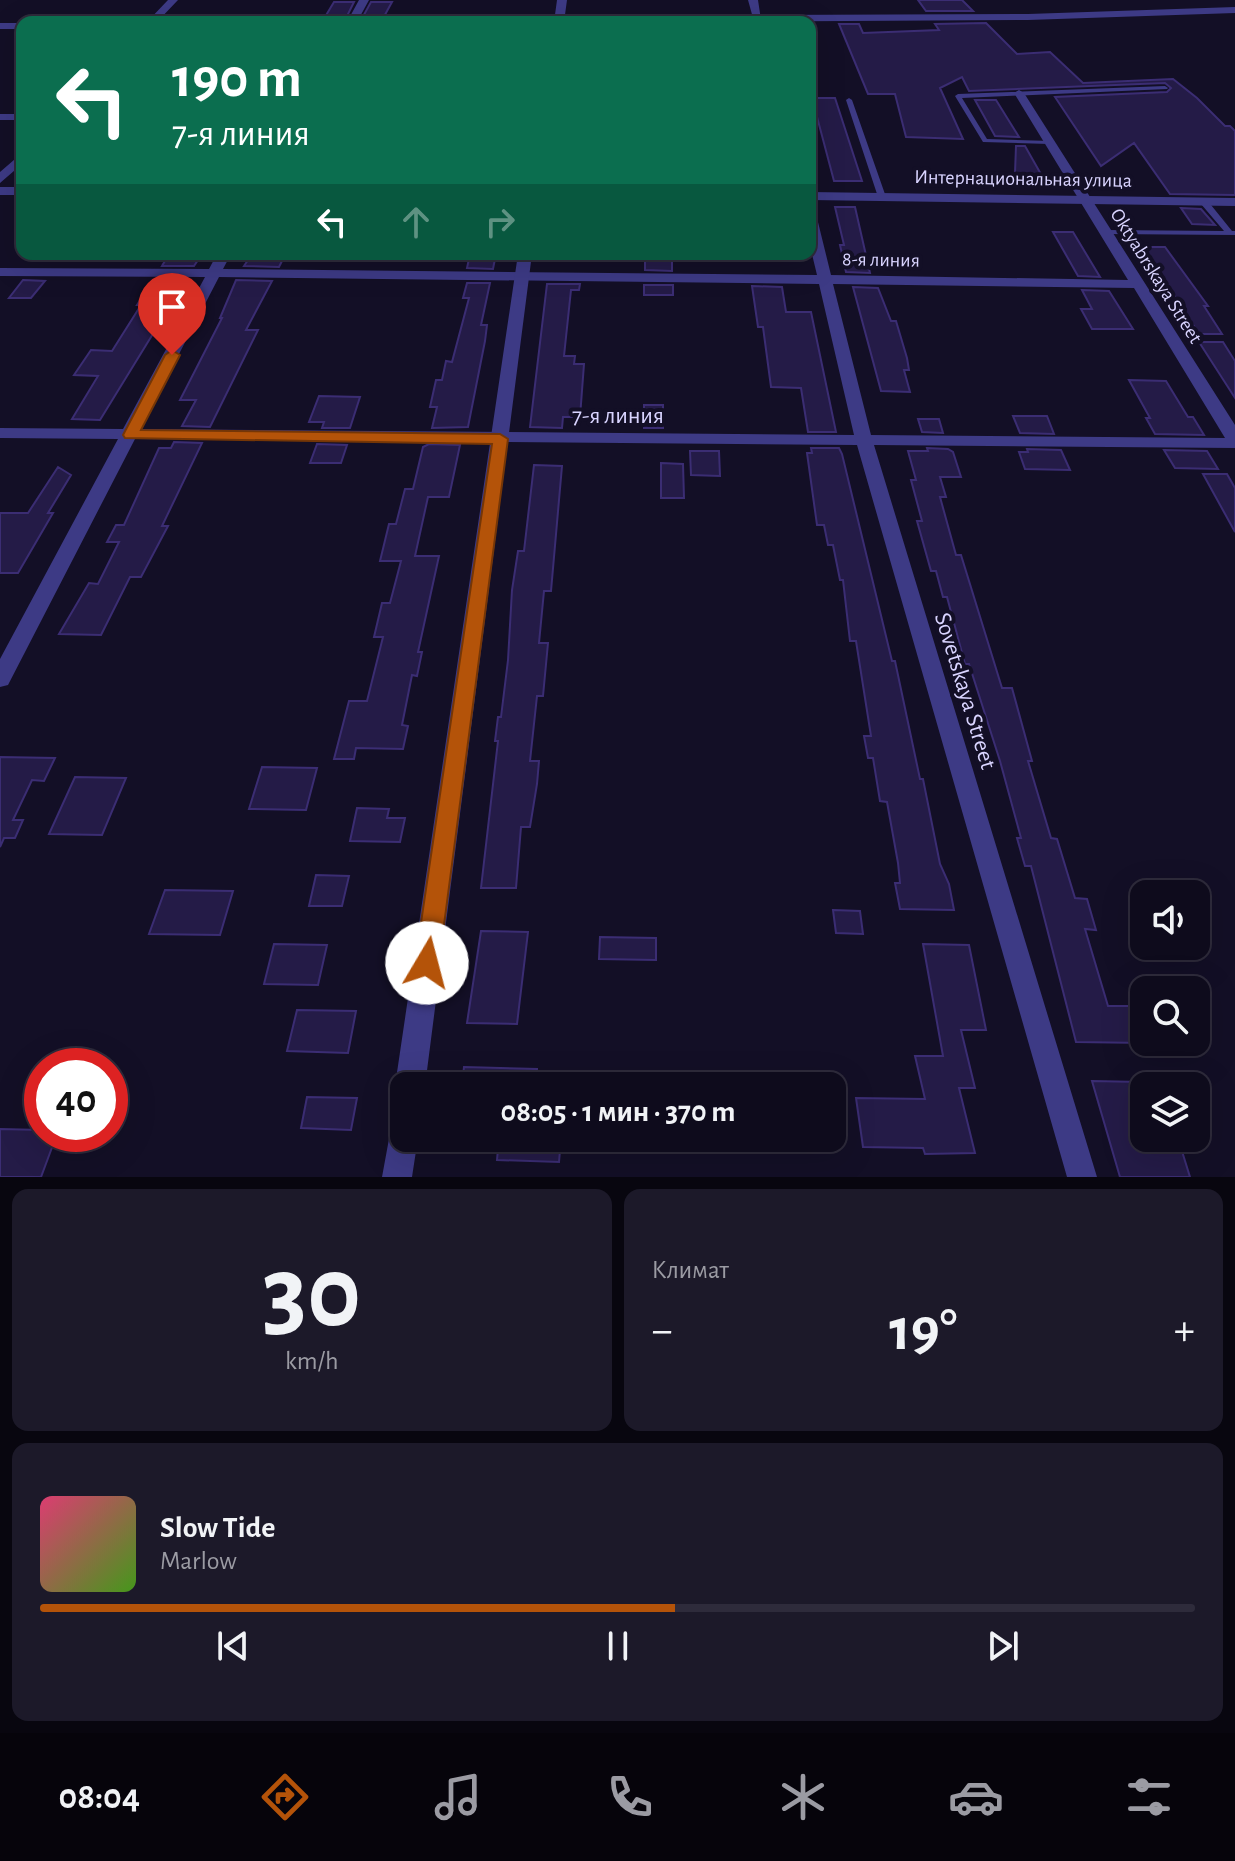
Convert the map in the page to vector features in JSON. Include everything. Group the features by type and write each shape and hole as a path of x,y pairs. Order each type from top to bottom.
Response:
{"street":[{"path":"158,16 173,0"},
{"path":"816,18 1028,17 1235,10"},
{"name":"Oktyabrskaya Street","path":"1019,93 1235,441"},
{"path":"0,179 16,163"},
{"name":"Интернациональная улица","path":"816,196 1235,202"},
{"name":"Sovetskaya Street","path":"816,243 864,441 1082,1177"},
{"path":"0,679 221,260"},
{"path":"412,1072 524,265"},
{"name":"8-я линия","path":"0,272 214,274 524,265 825,280 1138,284"},
{"name":"7-я линия","path":"0,433 500,439 1235,441"},
{"path":"397,1177 401,1152"}],"lane":[{"path":"1049,142 985,141 958,96 1165,88"},
{"path":"849,100 882,197"},
{"path":"1204,202 1232,233"},
{"path":"1105,232 1232,233"}],"building":[{"path":"918,0 962,0 973,11 926,11"},
{"path":"334,2 354,2 347,16 326,16"},
{"path":"371,2 392,2 384,16 363,16"},
{"path":"986,23 1017,54 1050,52 1083,83 1173,79 1225,126 1235,131 1235,195 1170,194 1134,143 1101,166 1055,97 1167,92 1171,88 1165,83 969,91 962,77 940,88 963,139 906,137 895,94 868,94 839,24 859,24 863,33 939,30 935,24"},
{"path":"816,98 835,98 862,181 834,181 816,113"},
{"path":"975,100 996,100 1019,137 995,136"},
{"path":"1016,146 1025,146 1046,183 1021,183 1015,173"},
{"path":"835,207 855,207 870,273 846,272 840,245 844,245"},
{"path":"1181,208 1201,209 1215,225 1192,224"},
{"path":"1053,232 1073,232 1100,277 1078,276"},
{"path":"1143,247 1165,247 1208,306 1204,306 1222,334 1199,334"},
{"path":"166,260 198,260 194,266 162,266"},
{"path":"248,260 282,260 279,267 244,266"},
{"path":"469,260 495,260 493,269 467,268"},
{"path":"645,260 672,260 672,271 645,270"},
{"path":"23,280 45,281 31,298 9,298"},
{"path":"153,280 186,280 100,420 72,419 98,376 74,375 91,350 112,351"},
{"path":"236,280 272,281 246,330 258,330 210,427 182,426 196,400 180,400 222,318"},
{"path":"467,283 490,283 481,325 487,325 485,341 468,427 432,428 437,407 430,407 436,380 442,380 446,361 452,362 469,298 463,298"},
{"path":"547,284 580,284 579,290 571,290 564,356 575,356 574,364 584,364 580,417 563,417 562,428 530,427"},
{"path":"644,285 673,285 673,295 644,295"},
{"path":"752,286 782,287 786,312 811,312 836,432 808,432 801,388 771,387 763,327 758,327"},
{"path":"853,287 878,288 891,321 896,321 907,358 909,370 904,370 910,392 881,391"},
{"path":"1082,290 1109,291 1133,329 1092,329 1081,309 1092,309"},
{"path":"1199,342 1223,342 1235,361 1235,398"},
{"path":"1129,380 1166,381 1188,417 1193,417 1204,435 1155,434 1146,418 1150,418"},
{"path":"319,396 360,397 350,428 322,428 324,422 309,422"},
{"path":"644,405 663,405 663,428 644,428"},
{"path":"1013,416 1047,416 1054,434 1020,433"},
{"path":"918,419 939,419 943,433 922,432"},
{"path":"174,442 202,443 162,526 168,526 141,577 130,577 101,635 59,634 89,583 98,584 119,542 107,542 116,525 124,525 159,448 171,448"},
{"path":"317,444 347,445 341,463 310,463"},
{"path":"429,444 460,445 449,497 428,497 415,556 439,556 418,652 422,652 417,676 412,675 402,725 408,726 403,749 356,748 354,759 334,759 349,701 367,701 383,637 374,637 382,603 390,603 401,561 380,561 389,524 396,524 405,489 413,489 423,447"},
{"path":"811,448 839,448 842,454 892,661 895,661 940,864 949,884 954,910 900,909 895,883 900,883 898,863 887,802 880,801 873,758 868,758 864,736 871,736 856,641 850,641 843,580 840,580 833,545 828,545 824,525 817,525 807,453 812,453"},
{"path":"927,448 953,452 961,477 940,477 946,497 940,497 956,555 961,555 1002,688 1012,688 1032,761 1028,761 1051,838 1057,839 1075,898 1087,899 1096,930 1085,929 1108,1006 1130,1006 1130,1043 1076,1042 1031,866 1025,866 1017,838 1021,838 1000,761 969,664 965,664 947,597 943,597 936,571 931,571 917,521 922,521 911,480 916,480 908,451 928,451"},
{"path":"1027,449 1061,450 1070,470 1025,469 1019,452 1028,452"},
{"path":"1164,450 1207,451 1218,469 1175,468"},
{"path":"690,451 719,451 720,476 691,475"},
{"path":"661,463 683,464 684,498 661,498"},
{"path":"534,465 562,466 551,591 544,591 539,643 548,643 543,696 537,696 530,761 539,761 537,784 530,827 521,827 516,888 481,888 498,741 495,741 508,660 512,590 518,551 524,551"},
{"path":"58,467 71,475 48,513 53,513 18,573 0,573 0,513 28,513"},
{"path":"1203,474 1227,474 1235,488 1235,532"},
{"path":"0,757 55,758 44,781 32,780 13,820 23,820 15,838 4,838 0,847"},
{"path":"262,767 317,768 306,810 249,809"},
{"path":"75,777 126,778 102,835 49,834"},
{"path":"357,808 389,809 387,818 405,818 400,842 350,841"},
{"path":"316,875 349,876 342,906 309,906"},
{"path":"165,890 233,891 220,935 149,934"},
{"path":"833,910 860,911 863,934 836,933"},
{"path":"481,931 528,932 517,1024 467,1023"},
{"path":"600,937 656,938 656,960 599,959"},
{"path":"274,944 327,945 318,985 264,984"},
{"path":"923,944 969,945 986,1030 961,1030 975,1088 959,1088 975,1153 925,1154 923,1148 863,1147 856,1098 925,1099 915,1056 943,1056"},
{"path":"297,1010 356,1011 348,1053 287,1051"},
{"path":"464,1067 537,1069 537,1072 463,1072"},
{"path":"1092,1081 1130,1082 1130,1152 1182,1152 1190,1177 1120,1177"},
{"path":"307,1097 357,1098 351,1130 301,1128"},
{"path":"0,1129 24,1130 24,1152 50,1152 41,1177 0,1177"},
{"path":"498,1152 560,1152 559,1162 497,1160"}],"route":[{"path":"172,355 131,435 500,439 427,963"}]}
